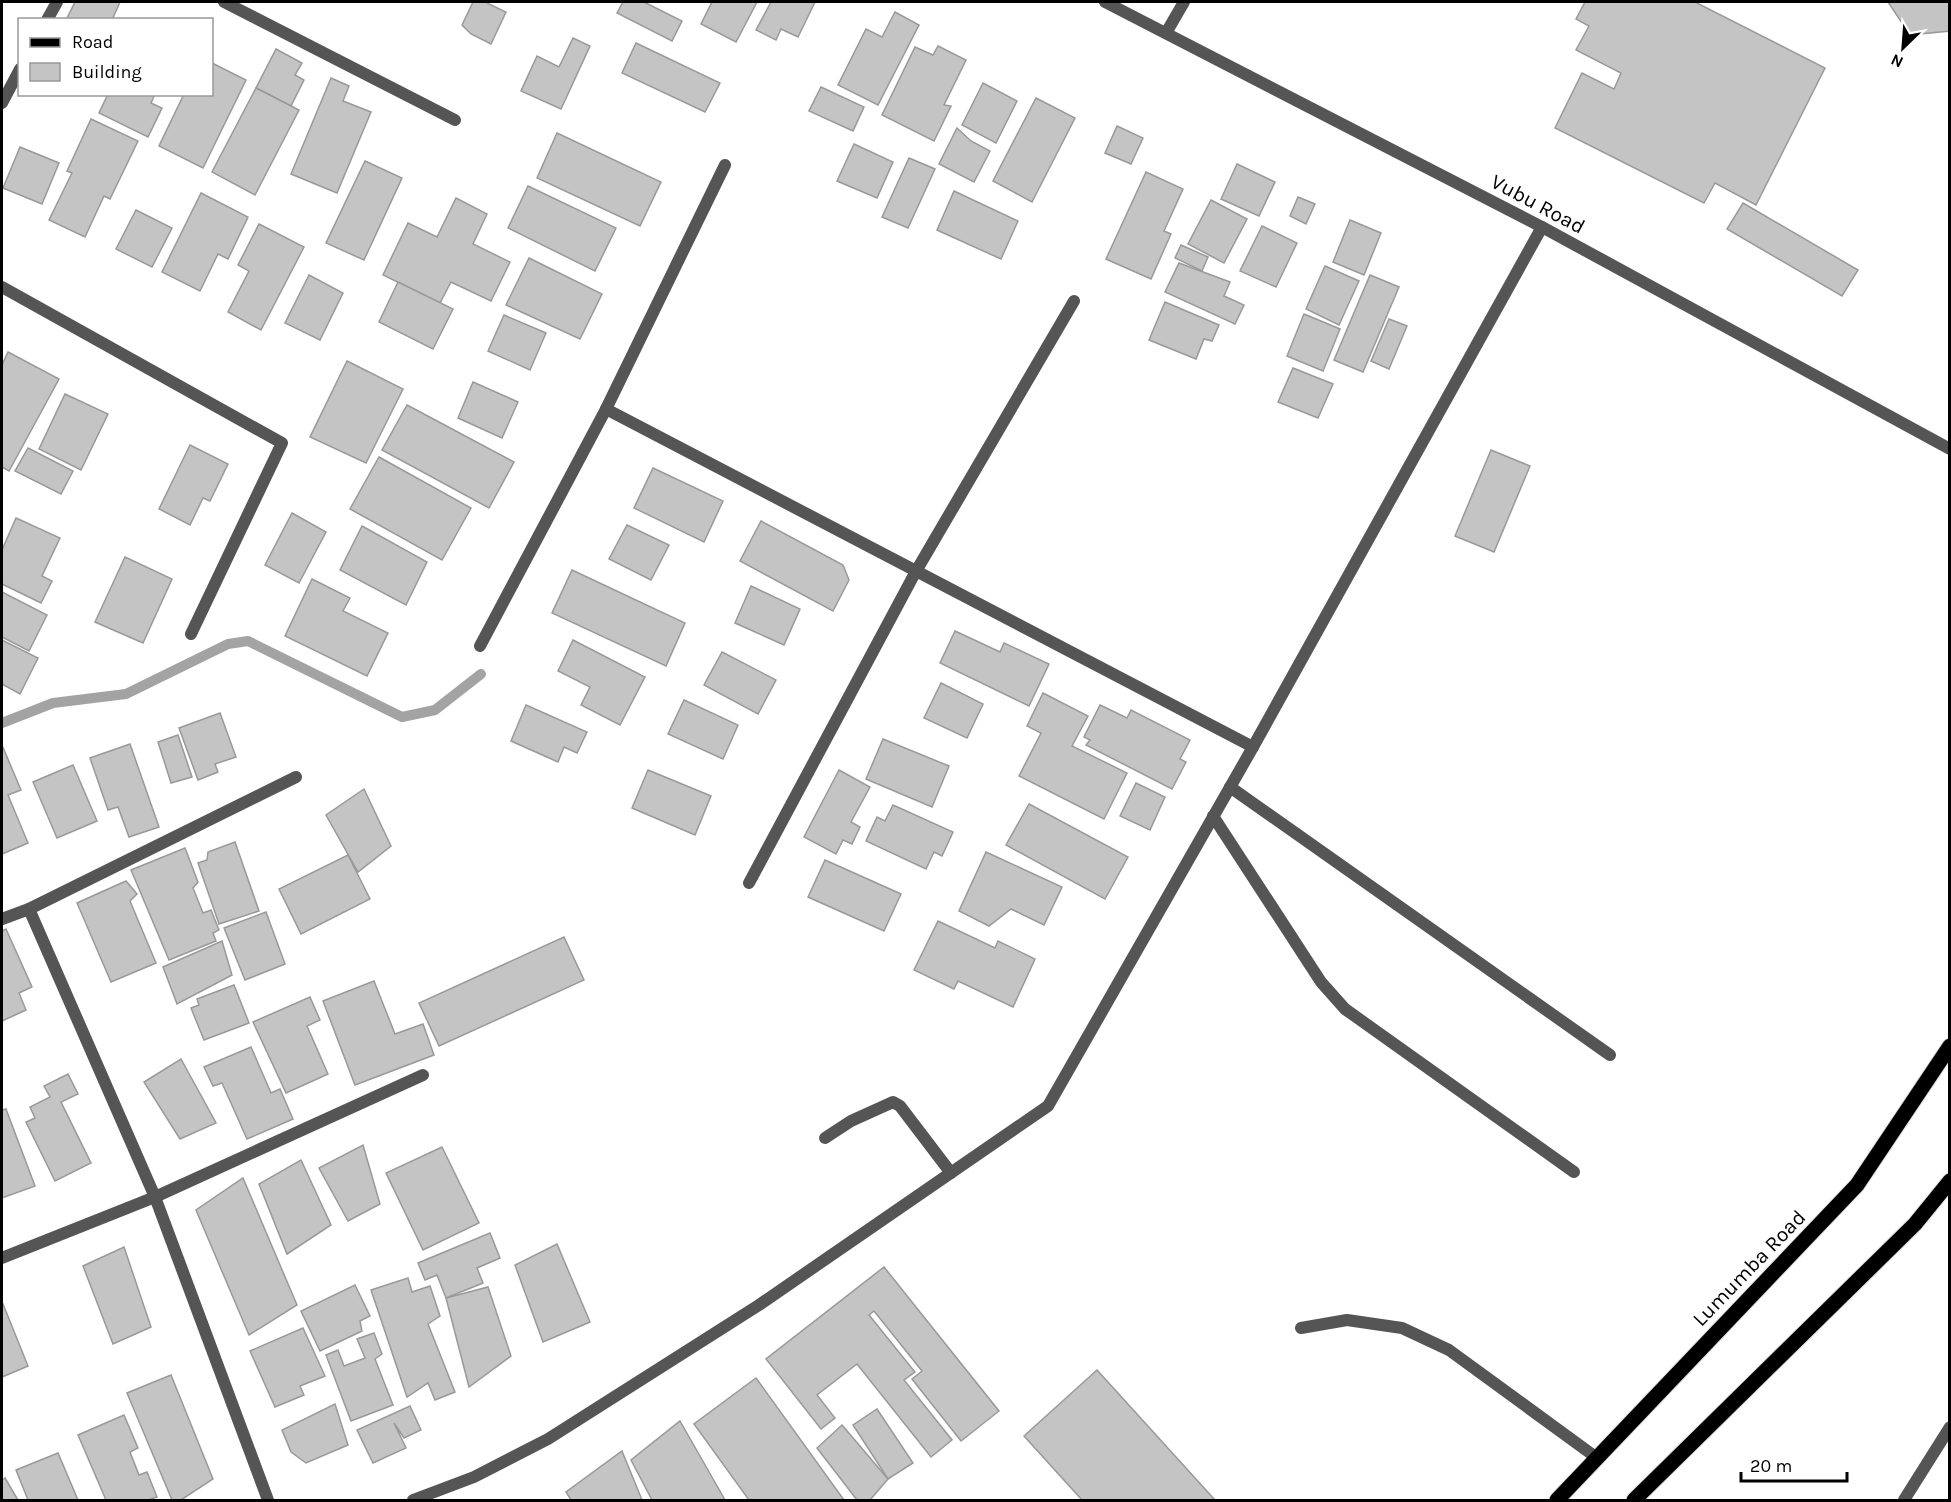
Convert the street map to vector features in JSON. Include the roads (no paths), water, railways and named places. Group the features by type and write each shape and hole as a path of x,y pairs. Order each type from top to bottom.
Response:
{"main road":[{"name":"Lumumba Road","path":"1557,1500 1857,1185 1950,1046"},
{"path":"1634,1500 1915,1224 1950,1181"}],"street":[{"path":"48,18 57,2"},
{"path":"224,2 455,120"},
{"name":"Vubu Road","path":"1105,2 1542,227 1950,449"},
{"path":"1166,33 1184,2"},
{"path":"2,103 18,73"},
{"path":"480,646 606,409 725,165"},
{"path":"413,1500 474,1477 548,1439 759,1305 1048,1106 1230,788 1542,227"},
{"path":"2,287 282,443 191,634"},
{"path":"749,883 915,573 1074,302"},
{"path":"606,409 915,573 1253,747"},
{"path":"2,919 29,909 296,777"},
{"path":"1230,788 1610,1055"},
{"path":"1213,816 1321,982 1346,1009 1574,1172"},
{"path":"29,909 155,1197 268,1500"},
{"path":"2,1258 155,1197 423,1075"},
{"path":"825,1137 851,1121 894,1102 900,1106 951,1173"},
{"path":"1301,1328 1347,1320 1402,1328 1449,1350 1597,1458"},
{"path":"1904,1500 1950,1427"}],"waterway":[{"path":"2,723 53,703 126,694 228,644 248,641 402,717 435,710 481,674"}]}
